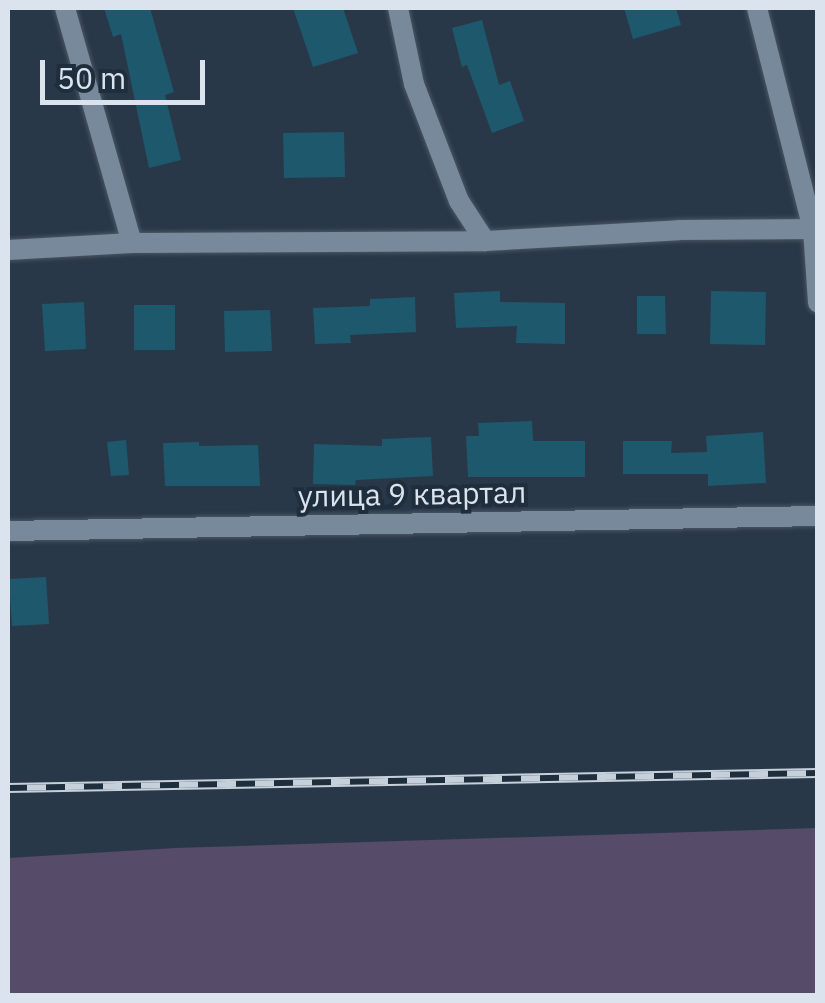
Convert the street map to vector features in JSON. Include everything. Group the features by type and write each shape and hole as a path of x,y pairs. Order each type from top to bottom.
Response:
{"street":[{"path":"65,8 132,243"},
{"path":"398,8 414,84 459,201 485,240"},
{"path":"756,8 816,229 818,303"},
{"path":"8,250 132,243 485,240 679,230 816,229"},
{"name":"улица 9 квартал","path":"8,531 818,516"}],"shaded area":[{"path":"817,828 817,995 8,995 8,858 175,848"}],"building":[{"path":"104,8 150,8 174,92 165,95 181,160 149,168 121,34 113,37"},
{"path":"293,8 343,8 358,53 313,67"},
{"path":"624,8 676,8 681,25 633,39"},
{"path":"482,20 499,85 510,81 524,121 492,133 467,65 462,67 452,28"},
{"path":"344,132 345,177 284,178 283,133"},
{"path":"500,291 500,302 565,303 565,344 516,343 517,326 456,328 454,293"},
{"path":"711,291 766,292 765,345 710,344"},
{"path":"637,296 665,296 666,334 637,334"},
{"path":"415,297 416,332 350,335 351,343 315,344 313,308 370,306 370,299"},
{"path":"84,302 86,349 45,351 42,304"},
{"path":"134,305 175,305 175,350 134,350"},
{"path":"270,310 272,351 225,352 224,311"},
{"path":"532,421 533,441 585,441 585,477 468,477 466,436 479,436 478,423"},
{"path":"763,432 766,483 708,486 708,474 623,474 623,441 672,441 671,453 707,452 706,436"},
{"path":"431,437 433,476 356,480 355,485 313,484 314,444 382,446 382,439"},
{"path":"126,440 129,475 111,476 107,442"},
{"path":"199,442 199,446 258,445 260,486 165,486 163,443"},
{"path":"46,577 49,624 12,626 9,579"}],"railway":[{"path":"8,788 818,773"}]}
